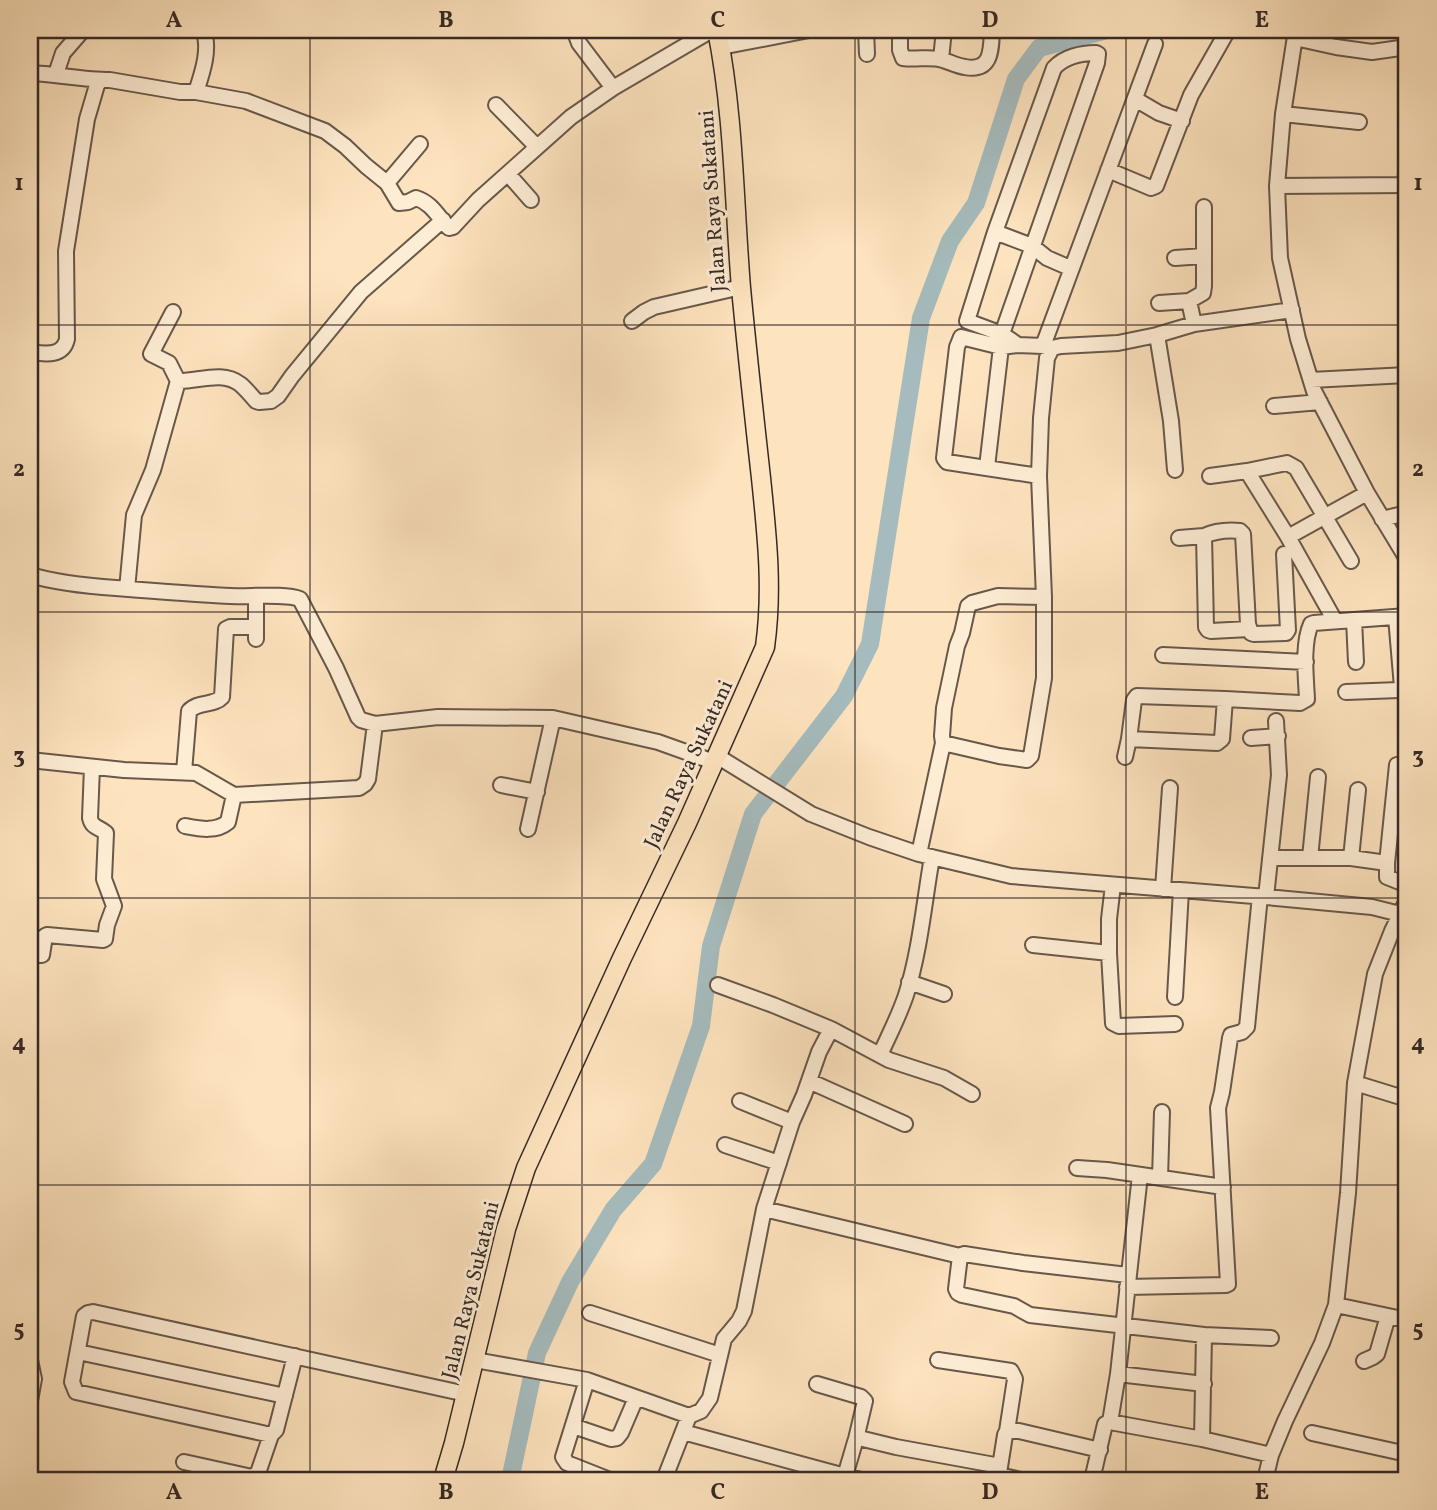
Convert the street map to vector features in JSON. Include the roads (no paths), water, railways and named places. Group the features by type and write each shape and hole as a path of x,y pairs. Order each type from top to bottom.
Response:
{"main road":[{"name":"Jalan Raya Sukatani","path":"443,1480 506,1229 526,1168 687,823 765,647 770,584 741,287 731,129 719,38"}],"street":[{"path":"57,74 63,53 83,30"},
{"path":"196,92 203,73 206,37 203,30"},
{"path":"574,30 579,43 612,88"},
{"path":"30,73 110,80 246,102 325,131 387,183 399,203 416,198 423,200 438,213 447,226 453,227 571,117 612,88 712,30"},
{"path":"719,38 808,30"},
{"path":"866,30 867,54"},
{"path":"900,30 900,50 903,58 941,59 967,68 981,67 987,63 992,30"},
{"path":"941,59 944,30"},
{"path":"1108,170 1152,188 1156,186 1191,95 1228,30"},
{"path":"1407,47 1372,51 1336,47 1296,34 1283,114 1277,186 1280,258 1298,339 1311,380 1367,493 1407,557"},
{"path":"943,743 999,756 1029,759 1044,678 1039,476 1047,347 1070,268 1155,44"},
{"path":"987,467 1001,340 1097,63 1096,53 1061,60 1054,68 957,347 944,458 947,462 1039,476"},
{"path":"30,352 61,351 67,339 66,251 87,119 100,81"},
{"path":"1135,99 1159,113 1182,121"},
{"path":"496,105 537,147"},
{"path":"1283,114 1360,122"},
{"path":"387,183 420,144"},
{"path":"1277,186 1406,186 1407,160"},
{"path":"508,174 531,200"},
{"path":"1159,303 1189,301 1203,293 1204,207"},
{"path":"178,381 209,377 227,379 240,384 259,402 274,400 361,292 443,220"},
{"path":"995,232 1032,246 1047,258 1070,268"},
{"path":"1175,258 1204,256"},
{"path":"632,321 654,307 741,287"},
{"path":"1189,301 1194,324"},
{"path":"961,337 1047,347 1118,343 1194,324 1292,310"},
{"path":"127,589 134,514 153,470 178,381 169,363 151,355 173,312"},
{"path":"967,321 1001,340"},
{"path":"1157,335 1171,421 1175,470"},
{"path":"1311,380 1407,375"},
{"path":"1274,406 1320,402"},
{"path":"1210,476 1287,463 1292,465 1351,561"},
{"path":"1247,471 1335,621"},
{"path":"1288,537 1367,493"},
{"path":"1382,519 1407,513"},
{"path":"1179,538 1236,530 1243,534 1249,629 1254,634 1286,633 1288,626 1284,554"},
{"path":"1204,536 1206,627 1211,631 1249,629"},
{"path":"30,575 99,587 300,599 358,717 375,724 438,717 553,718 658,742 716,759 811,814 925,856 1011,876 1404,909 1375,974 1355,1083 1348,1193 1336,1305 1322,1343 1271,1455 1265,1480"},
{"path":"880,1055 900,1013 917,948 925,856 943,743 944,708 968,606 998,596 1044,597"},
{"path":"184,772 189,710 194,706 222,699 226,629 232,627 256,633 256,597"},
{"path":"1125,757 1134,700 1137,696 1305,702 1306,662 1310,627 1314,623 1402,616 1402,687 1399,690 1346,692"},
{"path":"1354,620 1356,662"},
{"path":"1288,626 1310,627"},
{"path":"1163,654 1306,662"},
{"path":"1129,740 1217,743 1222,739 1225,699"},
{"path":"528,829 553,718"},
{"path":"764,1209 960,1256 967,1254 1128,1281 1227,1285 1218,1108 1231,1035 1242,1032 1247,1027 1279,775 1276,721"},
{"path":"30,760 92,767 196,773 234,795 359,788 368,779 375,724"},
{"path":"1251,738 1278,736"},
{"path":"1407,762 1397,765 1387,863 1387,877 1407,885"},
{"path":"30,955 42,955 47,934 105,939 114,906 104,879 106,833 95,828 90,818 92,767"},
{"path":"1310,858 1318,778"},
{"path":"501,785 537,793"},
{"path":"1163,888 1170,788"},
{"path":"1351,858 1358,790"},
{"path":"186,826 209,830 226,825 234,795"},
{"path":"1270,858 1351,858 1387,863"},
{"path":"1113,885 1109,953 1114,1024 1175,1024"},
{"path":"1175,996 1181,890"},
{"path":"1033,945 1109,953"},
{"path":"909,982 944,995"},
{"path":"718,985 774,1005 831,1030 889,1060 944,1077 972,1094"},
{"path":"666,1480 689,1416 701,1410 710,1398 724,1339 744,1311 764,1209 792,1122 819,1052 831,1030"},
{"path":"809,1081 905,1124"},
{"path":"1355,1083 1407,1099"},
{"path":"740,1101 792,1122"},
{"path":"1160,1178 1162,1112"},
{"path":"725,1145 779,1163"},
{"path":"1077,1168 1223,1187"},
{"path":"1110,1422 1118,1374 1140,1175"},
{"path":"960,1256 957,1290 960,1294 1014,1306 1030,1315 1203,1335 1271,1338"},
{"path":"1336,1305 1407,1320"},
{"path":"271,1435 76,1392 72,1382 84,1317 93,1312 466,1394"},
{"path":"590,1313 720,1355"},
{"path":"1364,1361 1378,1352 1388,1316"},
{"path":"1202,1439 1203,1335"},
{"path":"78,1352 285,1396"},
{"path":"184,1462 252,1477 258,1473 271,1435 276,1430 295,1356"},
{"path":"30,1360 34,1379 30,1401"},
{"path":"475,1360 587,1380 689,1416"},
{"path":"938,1360 1012,1371 1015,1380 999,1474"},
{"path":"1118,1374 1204,1384"},
{"path":"587,1380 563,1457 565,1461 610,1480"},
{"path":"817,1384 861,1397 864,1401 845,1476"},
{"path":"573,1426 608,1438 617,1438 636,1398"},
{"path":"1092,1480 1105,1424 1110,1422 1271,1455"},
{"path":"1007,1431 1019,1431 1100,1450"},
{"path":"683,1432 861,1480"},
{"path":"1312,1433 1407,1454"},
{"path":"856,1439 862,1438 1021,1480"}],"waterway":[{"path":"510,1480 537,1353 570,1282 613,1210 653,1164 701,1026 711,946 753,814 844,696 870,644 921,318 950,241 976,203 1016,79 1039,48 1107,30"}]}
